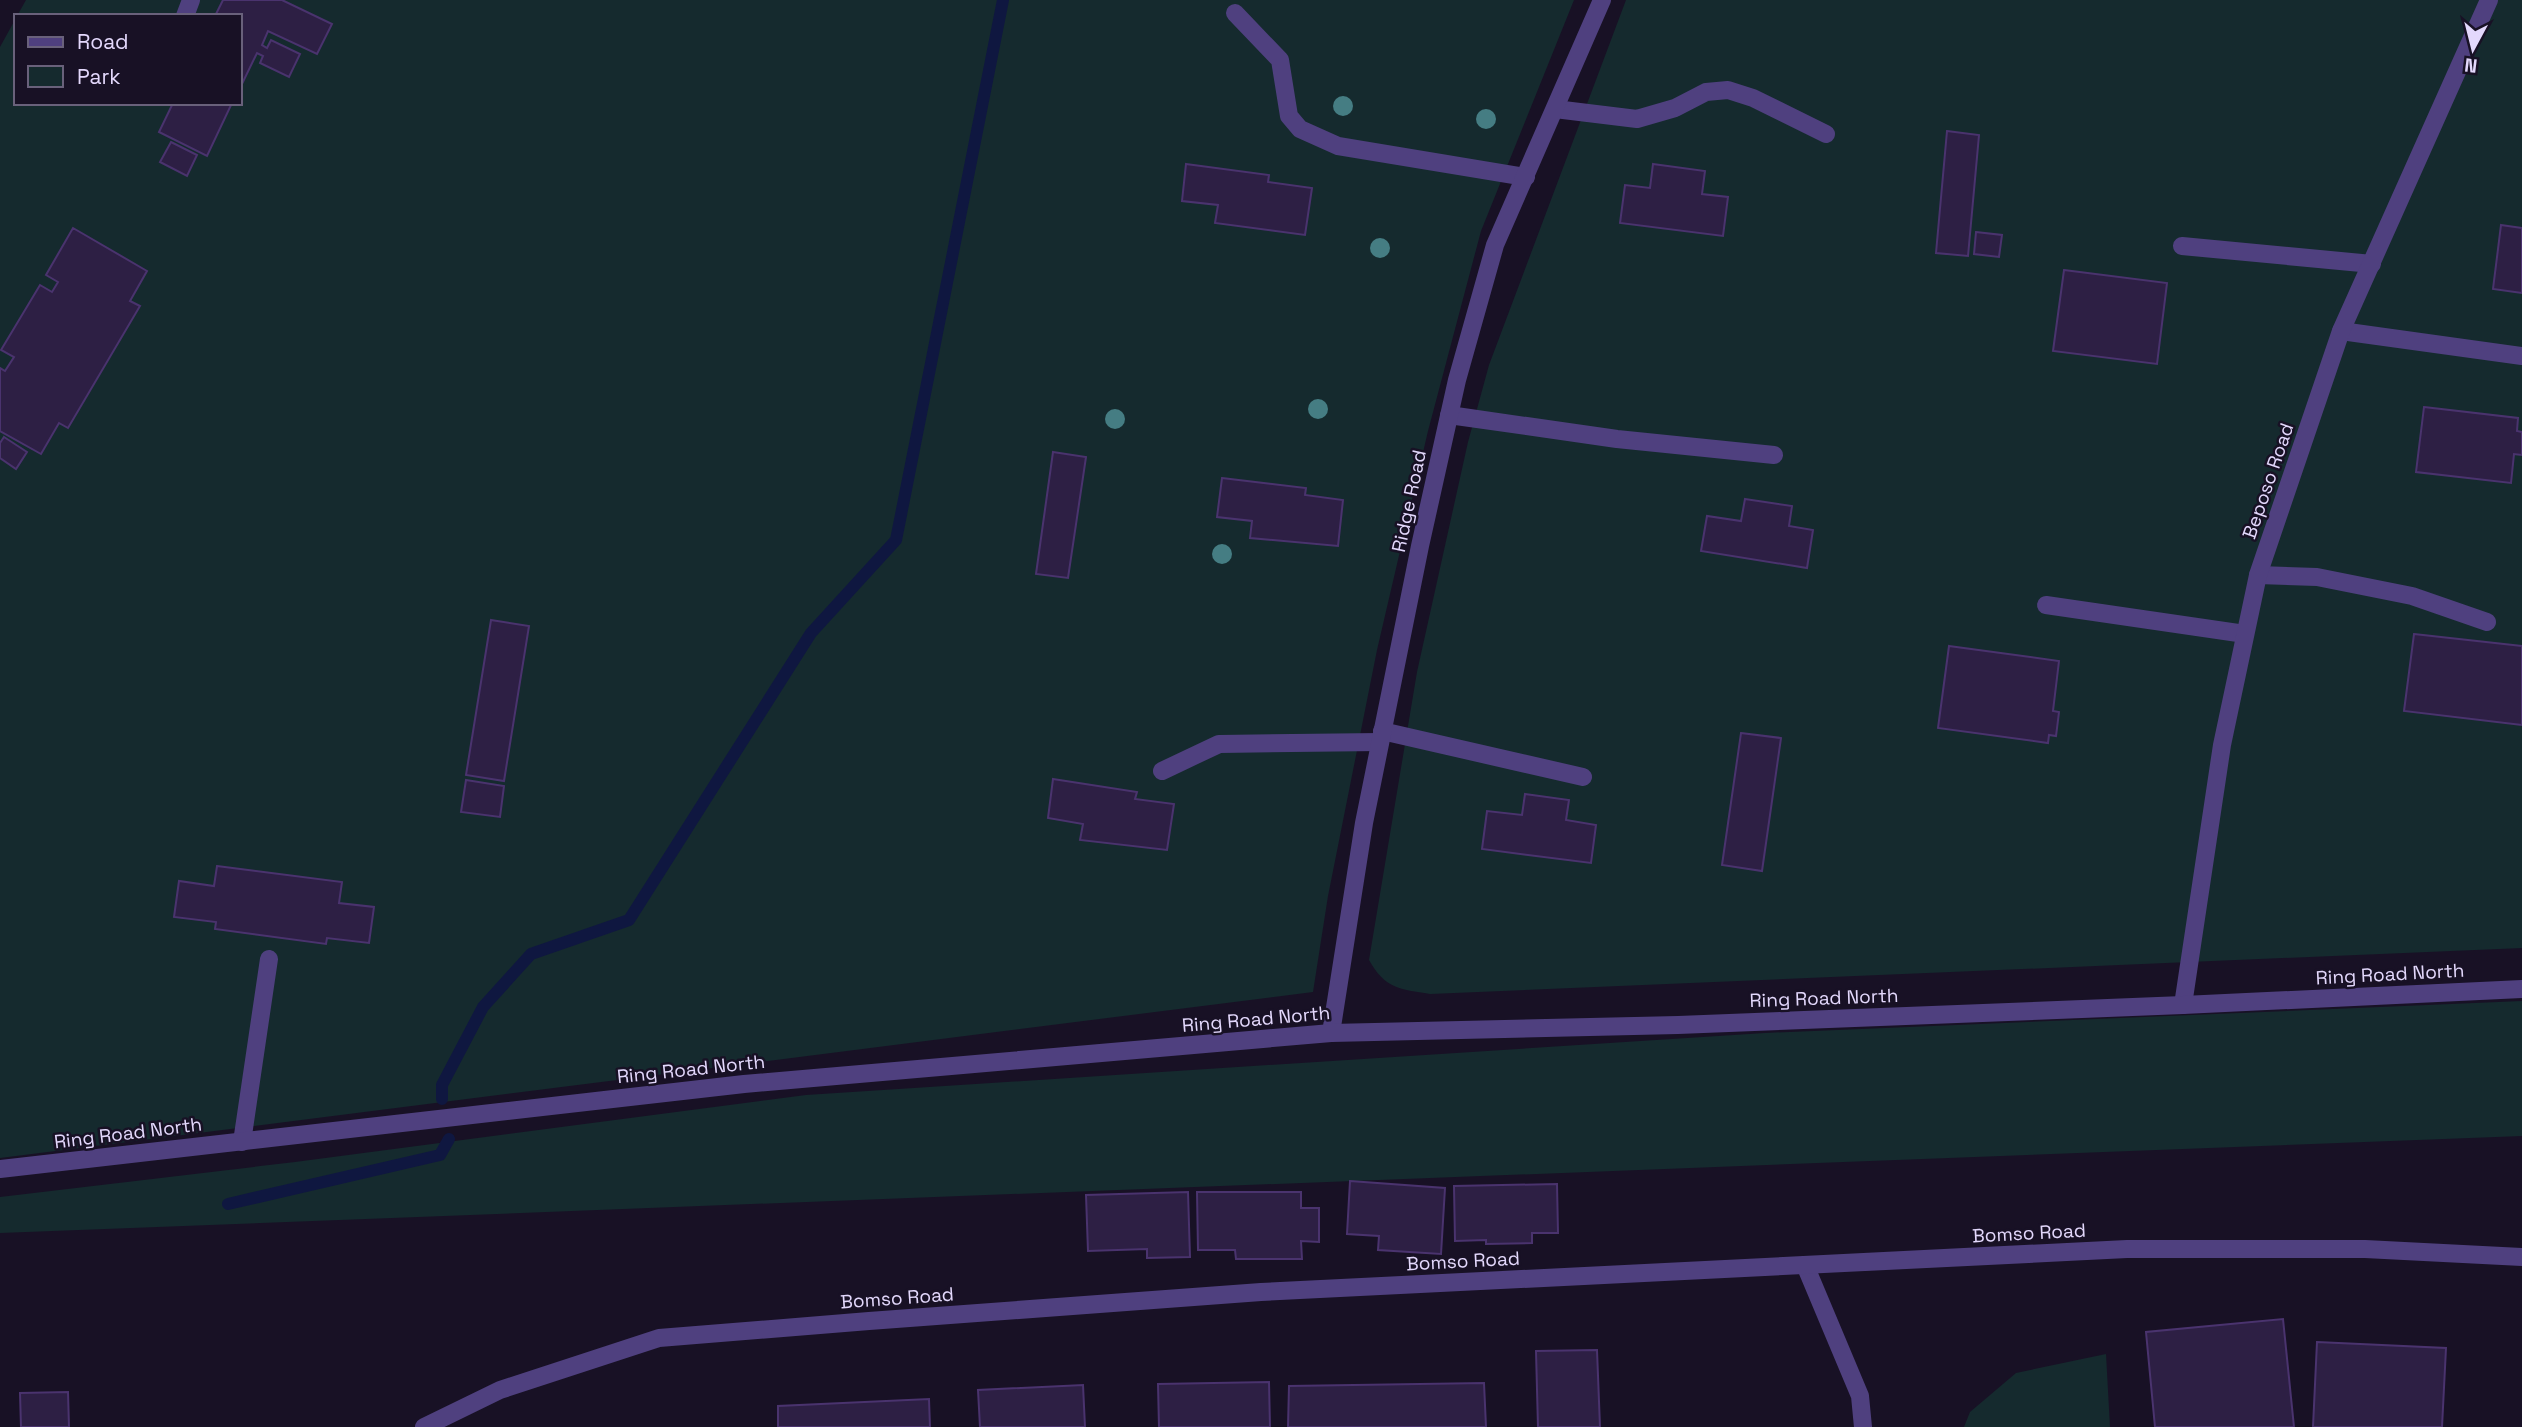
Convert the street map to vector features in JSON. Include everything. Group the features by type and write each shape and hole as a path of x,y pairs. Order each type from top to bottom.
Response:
{"street":[{"name":"Ridge Road","path":"1331,1033 1364,823 1457,380 1495,245 1602,0"},
{"name":"Beposo Road","path":"2183,1005 2222,745 2258,575 2341,331 2489,0"},
{"path":"1234,13 1280,60 1289,116 1300,129 1338,146 1526,177"},
{"path":"1555,109 1637,119 1675,108 1706,92 1728,90 1753,98 1826,134"},
{"path":"2182,246 2372,264"},
{"path":"2341,331 2522,356"},
{"path":"1449,415 1617,439 1774,455"},
{"path":"2258,575 2317,577 2412,596 2487,622"},
{"path":"2046,605 2245,634"},
{"path":"1162,771 1219,744 1381,737 1583,777"},
{"path":"242,1142 268,959"},
{"name":"Ring Road North","path":"0,1169 744,1084 1331,1033 1678,1025 2522,989"},
{"name":"Bomso Road","path":"424,1427 500,1390 659,1339 1261,1292 2127,1249 2365,1249 2522,1257"},
{"path":"1805,1265 1860,1396 1863,1427"}],"green space":[{"path":"26,0 1574,0 1481,231 1428,431 1377,650 1328,896 1313,992 0,1158 0,47 14,22 14,105 242,105 242,14 18,14"},
{"path":"1626,0 2522,0 2522,948 1430,994 1402,989 1381,977 1369,960 1417,672 1468,442 1489,365"},
{"path":"2522,1001 2522,1136 0,1233 0,1197 295,1162 806,1095 1765,1033"},
{"path":"2106,1354 2110,1427 1964,1427 1970,1412 2016,1373"}],"building":[{"path":"223,0 282,0 332,24 317,54 268,31 262,45 267,48 271,40 300,54 289,77 260,63 263,56 257,53 242,84 242,14 216,14"},
{"path":"172,105 231,105 207,156 159,132"},
{"path":"1947,131 1979,135 1968,256 1936,253"},
{"path":"171,142 197,155 187,176 160,162"},
{"path":"1186,164 1269,175 1268,182 1312,188 1305,235 1215,223 1218,205 1182,201"},
{"path":"1653,164 1705,171 1702,194 1728,197 1723,236 1620,223 1625,185 1650,188"},
{"path":"2501,225 2522,228 2522,293 2493,289"},
{"path":"73,228 147,271 130,301 140,306 68,428 59,423 41,454 0,431 0,368 5,371 14,357 1,350 40,285 52,292 58,282 46,275"},
{"path":"1976,232 2002,235 1999,257 1974,254"},
{"path":"2064,270 2167,283 2157,364 2053,351"},
{"path":"2424,407 2518,418 2517,431 2522,432 2522,455 2514,454 2511,483 2416,472"},
{"path":"4,437 27,452 16,469 0,458 0,443"},
{"path":"1053,452 1086,457 1068,578 1036,574"},
{"path":"1222,478 1306,488 1305,495 1343,500 1338,546 1250,538 1252,521 1217,517"},
{"path":"1745,499 1792,506 1789,526 1813,530 1807,568 1701,551 1707,516 1741,521"},
{"path":"491,620 529,626 504,781 466,775"},
{"path":"2414,634 2522,646 2522,725 2404,711"},
{"path":"1949,646 2059,661 2053,711 2059,712 2056,736 2049,735 2048,743 1938,728"},
{"path":"1741,733 1781,738 1762,871 1722,865"},
{"path":"1053,779 1137,792 1135,799 1174,804 1167,850 1080,840 1083,824 1048,818"},
{"path":"466,780 504,786 500,817 461,812"},
{"path":"1525,794 1569,800 1566,820 1596,825 1591,863 1482,849 1487,811 1522,815"},
{"path":"217,866 342,882 339,903 374,907 369,943 327,938 326,944 215,929 216,922 174,917 179,881 214,886"},
{"path":"1350,1181 1445,1188 1441,1254 1378,1250 1379,1236 1347,1234"},
{"path":"1557,1184 1558,1233 1532,1233 1532,1243 1486,1244 1486,1240 1455,1241 1454,1186"},
{"path":"1188,1192 1190,1257 1147,1258 1147,1249 1088,1251 1086,1195"},
{"path":"1197,1192 1301,1192 1301,1208 1319,1208 1319,1242 1301,1241 1302,1259 1236,1259 1235,1250 1198,1250"},
{"path":"2283,1319 2294,1427 2155,1427 2146,1332"},
{"path":"2317,1342 2446,1348 2442,1427 2313,1427"},
{"path":"1597,1350 1600,1427 1538,1427 1536,1351"},
{"path":"1269,1382 1270,1427 1159,1427 1158,1384"},
{"path":"1484,1383 1486,1427 1288,1427 1289,1386"},
{"path":"1083,1385 1085,1427 980,1427 978,1390"},
{"path":"68,1392 69,1427 21,1427 20,1393"},
{"path":"929,1399 930,1427 778,1427 778,1406"}],"waterway":[{"path":"442,1099 442,1085 483,1007 531,954 629,920 811,633 896,540 1003,0"},
{"path":"228,1204 440,1155 449,1139"}]}
